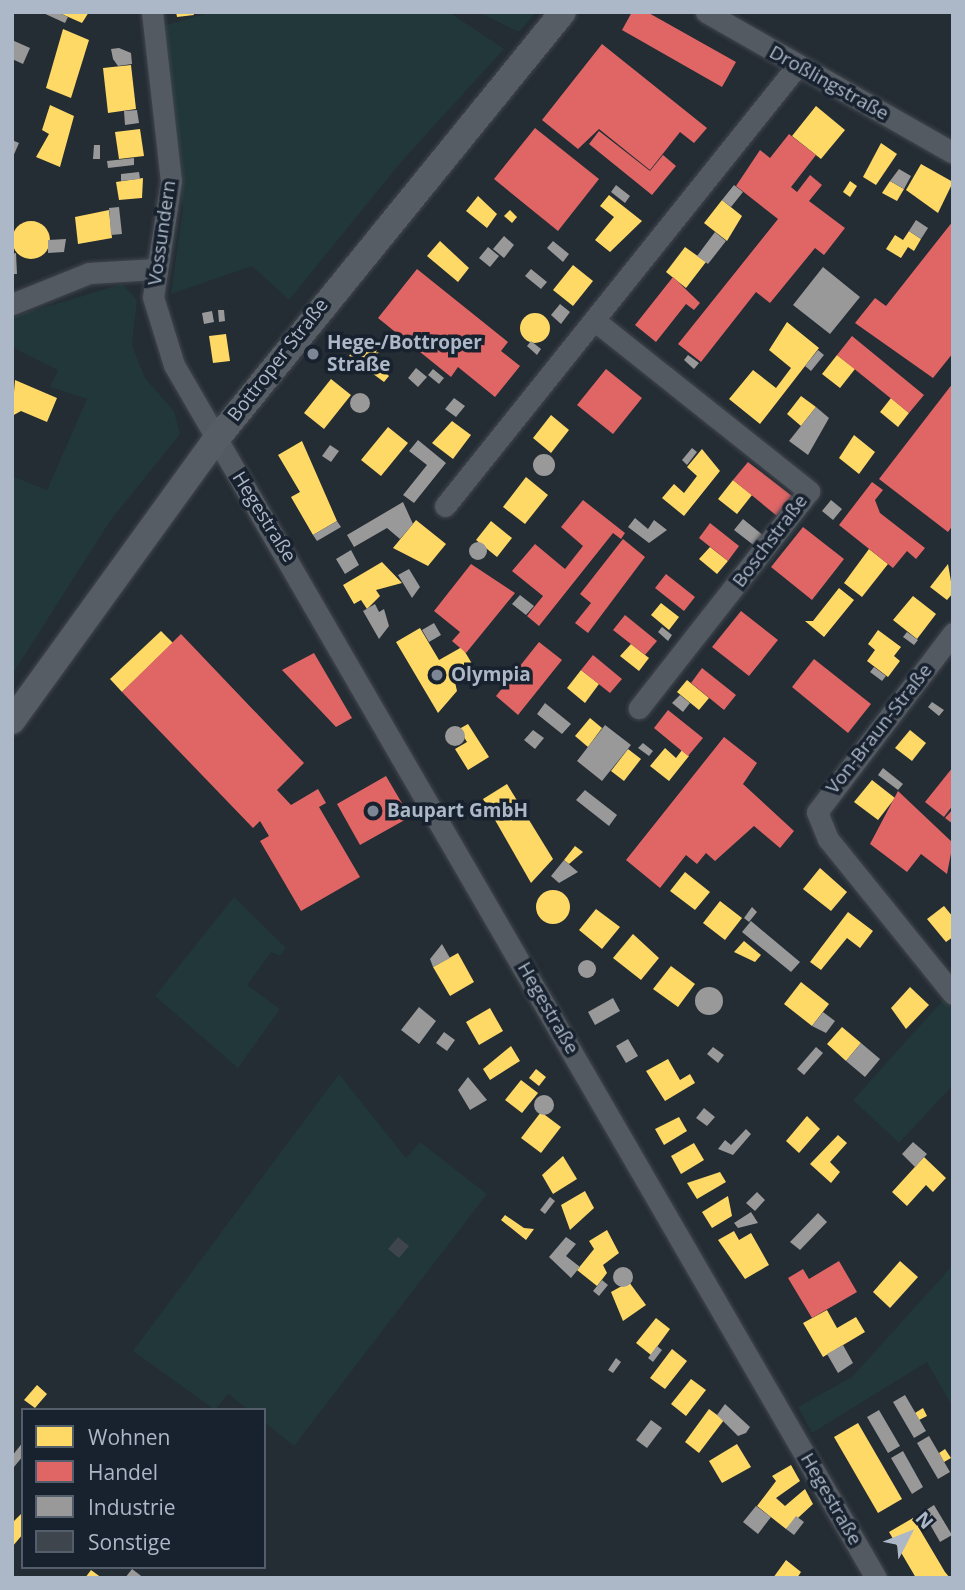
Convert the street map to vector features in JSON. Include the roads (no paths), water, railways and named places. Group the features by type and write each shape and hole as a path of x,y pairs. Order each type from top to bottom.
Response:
{"main road":[{"name":"Bottroper Straße","path":"12,722 215,440 563,12"}],"street":[{"name":"Vossundern","path":"152,12 172,181 155,269 159,328 215,440"},
{"name":"Droßlingstraße","path":"706,12 953,153"},
{"path":"445,506 797,66"},
{"path":"12,304 89,273 155,269"},
{"name":"Boschstraße","path":"594,320 809,491 639,708"},
{"name":"Hegestraße","path":"215,440 292,563 876,1578"},
{"name":"Von-Braun-Straße","path":"953,633 817,812 828,839 953,994"}],"place":[{"name":"Hege-/Bottroper Straße","path":"313,354"},
{"name":"Olympia","path":"437,675"},
{"name":"Baupart GmbH","path":"373,811"}]}
